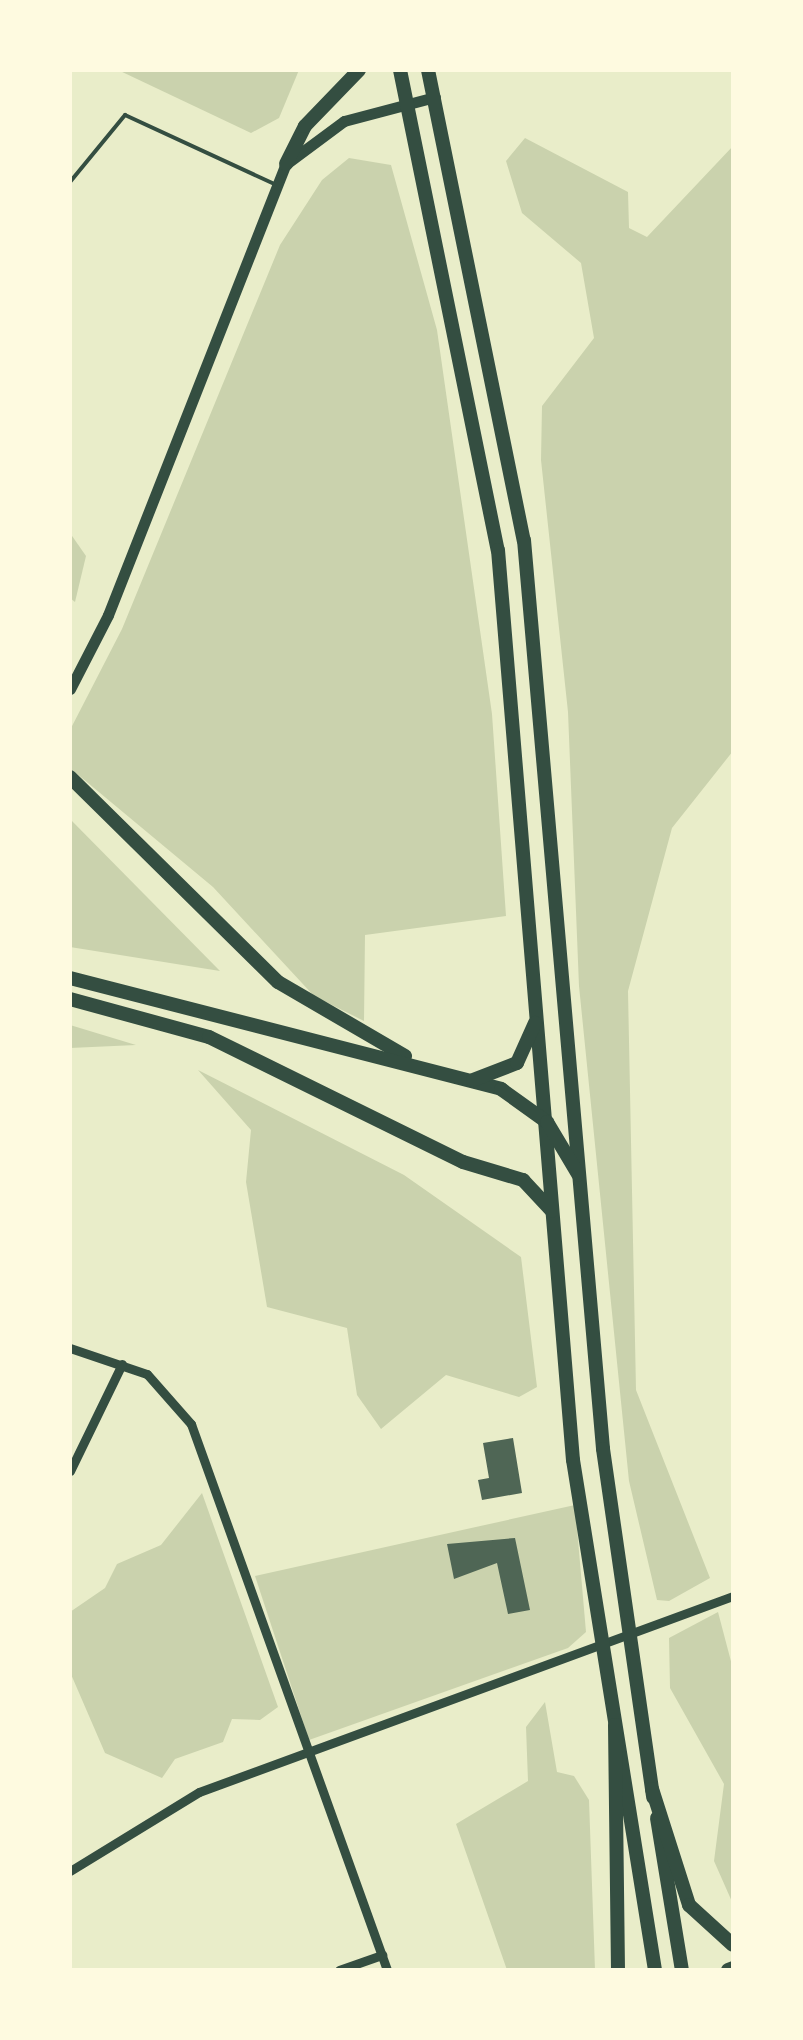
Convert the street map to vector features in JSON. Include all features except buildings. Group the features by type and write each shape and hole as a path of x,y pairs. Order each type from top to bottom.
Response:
{"main road":[{"path":"70,689 108,615 275,185 305,126 359,70"},
{"path":"400,70 498,550 574,1460 655,1970"},
{"path":"428,70 524,540 628,1634 682,1970"},
{"path":"286,164 332,127 435,97"},
{"path":"70,777 278,982 343,1027 437,1072"},
{"path":"70,978 474,1080 518,1097 547,1122 583,1184"},
{"path":"70,998 208,1037 446,1155 522,1180 555,1216"},
{"path":"474,1080 518,1062 538,1013"},
{"path":"615,1725 618,1970"},
{"path":"652,1789 689,1905 733,1945"}],"street":[{"path":"70,1348 122,1364 162,1384 190,1424 387,1970"},
{"path":"70,1471 122,1364"},
{"path":"70,1871 162,1810 306,1752 733,1596"},
{"path":"339,1970 382,1955"}],"lane":[{"path":"70,182 125,115 275,185"}],"green space":[{"path":"118,70 299,70 279,118 251,133"},
{"path":"525,138 628,192 629,228 647,237 733,146 733,751 672,828 628,991 636,1390 710,1578 669,1601 657,1600 629,1481 579,986 568,712 541,460 542,406 594,338 581,263 522,213 506,161"},
{"path":"349,158 391,165 437,330 492,714 506,916 365,935 364,1021 314,996 213,887 70,768 70,730 122,629 280,245 322,180"},
{"path":"70,533 86,556 75,602 70,598"},
{"path":"70,819 220,971 70,947"},
{"path":"70,1025 136,1045 70,1048"},
{"path":"198,1070 404,1175 521,1257 537,1387 519,1397 446,1375 381,1429 357,1395 347,1328 267,1307 246,1182 251,1130"},
{"path":"202,1493 278,1707 260,1720 232,1719 223,1742 175,1759 162,1778 105,1753 70,1672 70,1612 105,1588 117,1564 161,1545"},
{"path":"575,1505 586,1632 568,1648 309,1740 255,1576"},
{"path":"718,1612 733,1669 733,1904 714,1861 724,1784 670,1688 669,1638"},
{"path":"545,1702 557,1772 574,1776 589,1800 595,1970 507,1970 456,1824 528,1781 526,1727"}]}
